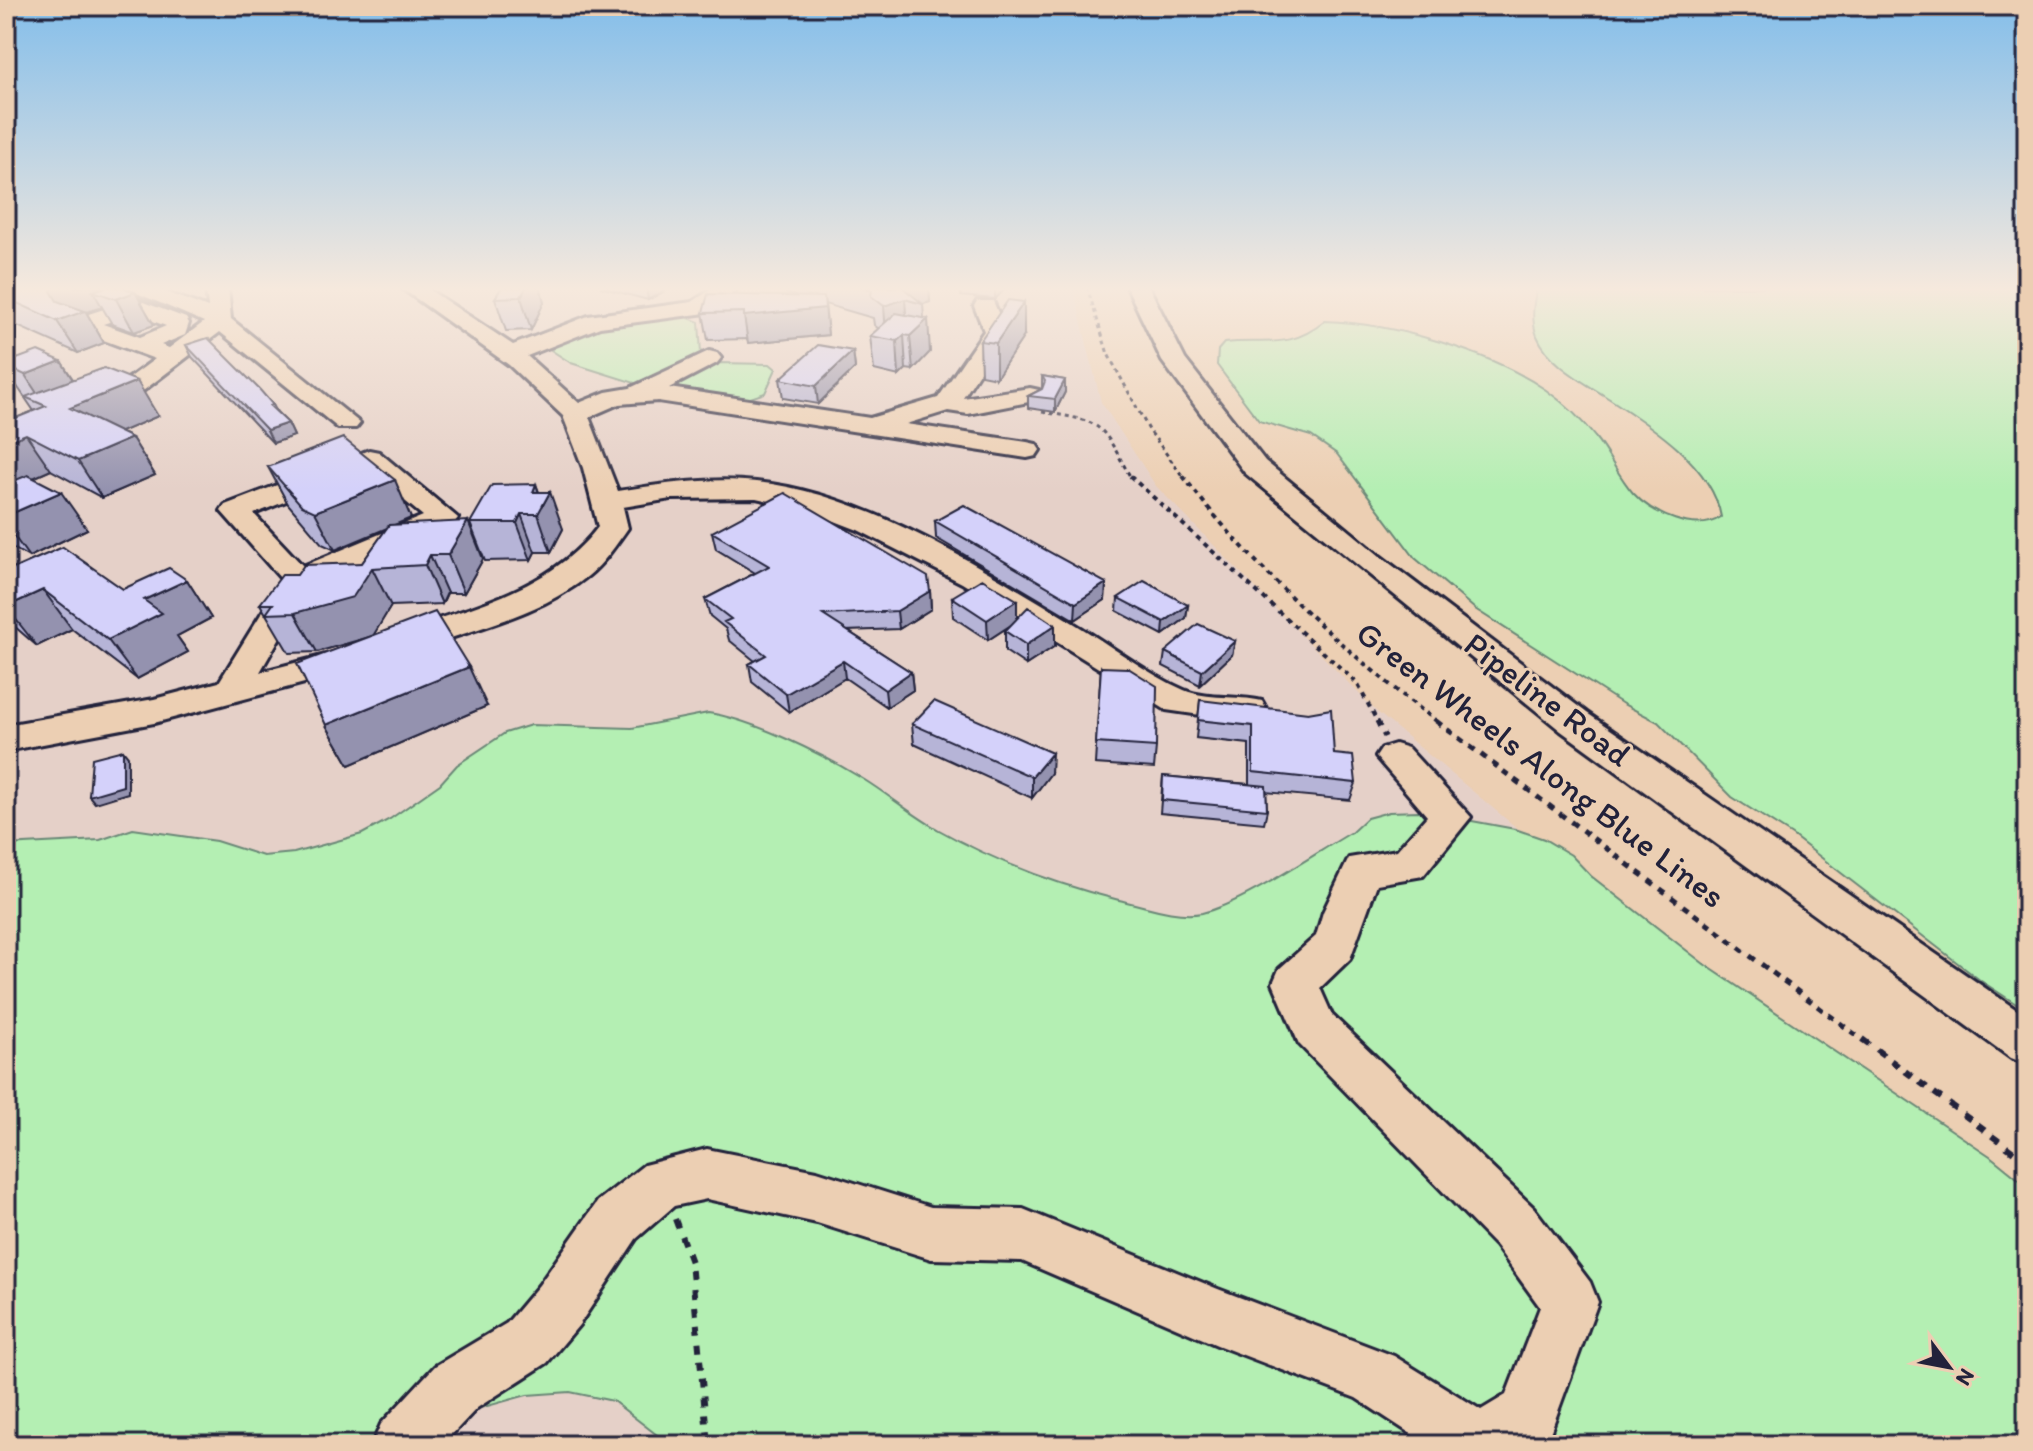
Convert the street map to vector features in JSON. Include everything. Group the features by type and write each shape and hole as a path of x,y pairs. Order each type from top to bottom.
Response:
{"lane":[{"path":"6,439 130,389 169,356 166,355"},
{"path":"262,355 347,423"},
{"path":"6,738 154,711 370,654 530,594 570,574 590,558 613,528 609,501 575,414 507,355"},
{"path":"515,360 525,355"},
{"path":"947,403 979,355"},
{"name":"Pipeline Road","path":"1171,355 1255,467 1369,562 1574,722 2027,1043"},
{"path":"575,414 634,395 709,358"},
{"path":"515,360 560,381 634,395 1027,450"},
{"path":"869,427 947,403 968,406 1034,403"},
{"path":"231,691 298,579 443,518 369,458 235,511 298,579"},
{"path":"609,501 671,491 756,490 809,501 868,524 973,576 1178,702 1288,714"},
{"path":"402,1445 456,1387 527,1343 559,1305 617,1220 662,1183 707,1174 817,1197 931,1233 1023,1235 1217,1317 1374,1376 1480,1444 1528,1415 1570,1302 1515,1227 1315,1029 1295,983 1335,946 1344,912 1363,869 1409,865 1433,833 1451,817 1395,757"}],"path":[{"name":"Green Wheels Along Blue Lines","path":"1108,355 1149,430 1216,520 1375,675 2027,1162"},
{"path":"1034,403 1102,427 1132,480 1357,683 1395,757"},
{"path":"662,1183 691,1262 708,1445"}],"shaded area":[{"path":"6,355 1089,355 1101,402 1156,486 1376,711 1752,1023 1542,1445 6,1445"}],"green space":[{"path":"558,355 700,355 641,385 571,363"},
{"path":"1218,355 1477,355 1524,376 1553,395 1584,424 1633,493 1651,508 1687,522 1711,522 1721,517 1705,480 1676,447 1549,355 2027,355 2027,1011 1981,981 1792,835 1732,797 1658,722 1623,704 1475,609 1415,558 1337,454 1311,436 1259,421 1217,365"},
{"path":"718,363 770,364 776,369 765,393 742,401 672,391 670,387"},
{"path":"708,713 745,722 829,759 939,830 1004,862 1072,887 1171,913 1202,913 1237,900 1352,832 1367,818 1389,812 1418,811 1515,829 1544,839 1571,855 1591,876 1704,964 1990,1156 2027,1186 2027,1445 670,1445 613,1401 570,1392 527,1395 347,1445 6,1445 6,845 100,840 133,829 216,841 263,856 294,853 362,834 390,819 440,784 457,765 505,733 531,725 632,728"}],"building":[{"path":"28,355 47,355 61,361 25,375 6,366 6,363"},
{"path":"195,355 225,355 260,390 273,405 270,406 288,423 267,430"},
{"path":"807,355 849,355 816,386 780,379"},
{"path":"104,368 137,381 70,408 132,438 78,461 26,434 6,442 6,422 46,406 25,397"},
{"path":"1042,376 1065,380 1055,399 1028,396 1042,389 1045,381"},
{"path":"343,438 395,480 315,512 302,506 268,467"},
{"path":"28,475 61,492 6,516 6,484"},
{"path":"536,484 533,492 550,492 538,514 521,514 517,523 470,523 492,485"},
{"path":"785,493 928,577 930,591 897,611 823,615 911,672 885,690 843,661 786,694 749,664 766,655 724,622 731,619 705,599 769,566 712,532"},
{"path":"964,505 1106,583 1076,603 935,521"},
{"path":"468,521 448,555 430,555 425,565 372,568 353,597 295,613 266,614 273,604 260,604 282,575 297,575 304,565 362,563 389,525"},
{"path":"63,547 123,589 169,568 187,580 144,600 162,613 108,640 43,590 6,607 6,572"},
{"path":"982,579 1017,600 987,620 952,597"},
{"path":"1144,581 1188,605 1164,622 1118,598"},
{"path":"1028,607 1055,625 1026,645 1005,631"},
{"path":"435,612 469,667 326,725 297,664"},
{"path":"1198,624 1235,641 1202,671 1165,652"},
{"path":"1101,667 1128,668 1157,686 1156,747 1096,743"},
{"path":"1200,700 1308,713 1331,709 1334,754 1353,756 1356,783 1253,772 1253,726 1198,720"},
{"path":"934,701 1052,753 1032,777 912,724"},
{"path":"123,750 123,786 89,796 92,758"},
{"path":"1163,776 1266,786 1267,810 1162,800"}]}
